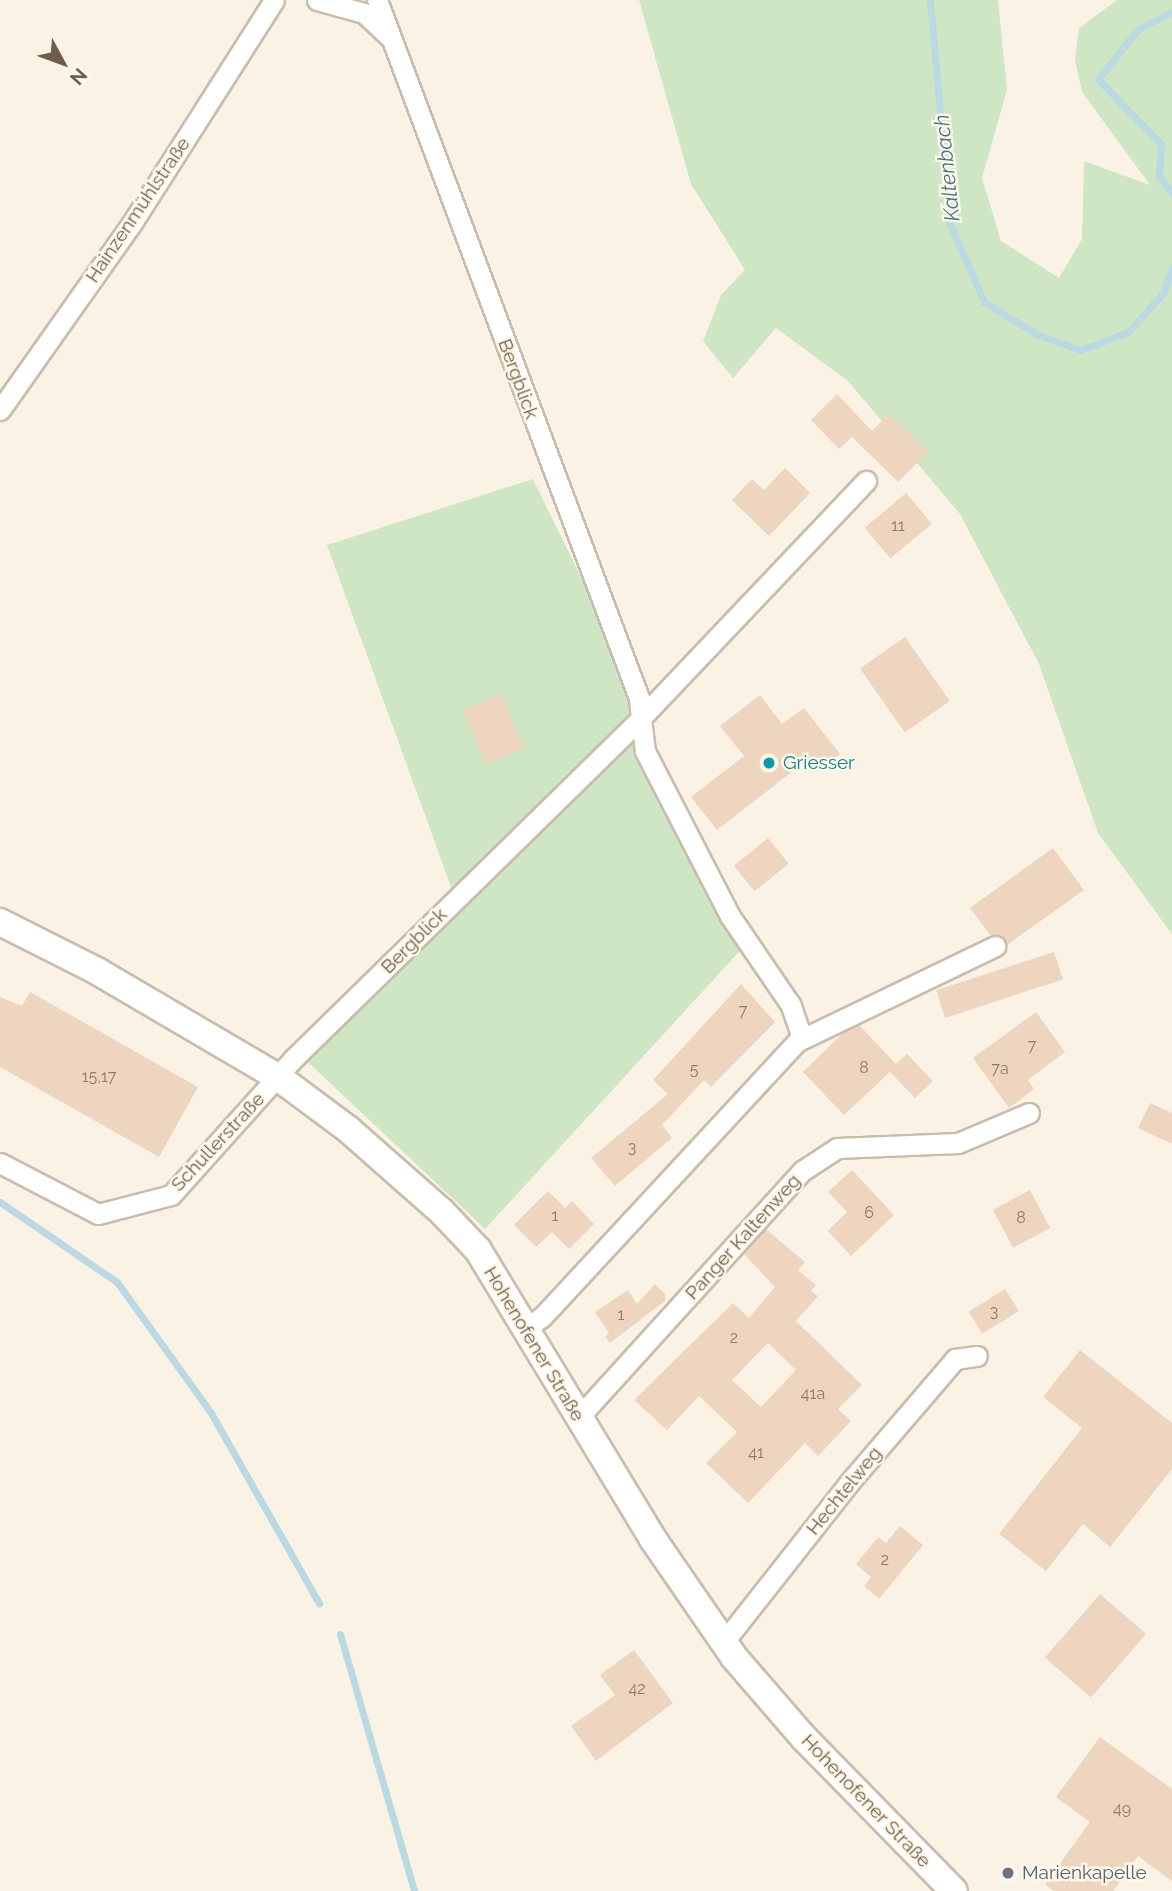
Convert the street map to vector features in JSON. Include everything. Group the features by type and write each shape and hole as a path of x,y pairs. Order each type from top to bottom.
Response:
{"main road":[{"name":"Hohenofener Straße","path":"0,922 97,971 278,1077 349,1130 442,1212 478,1250 578,1418 723,1643 804,1738 954,1891"}],"street":[{"name":"Bergblick","path":"317,0 364,13 392,40"},
{"name":"Bergblick","path":"377,0 639,698 645,751 730,916 790,1004 802,1038"},
{"name":"Hainzenmühlstraße","path":"2,403 132,223 276,1"},
{"name":"Bergblick","path":"278,1077 641,718 866,481"},
{"path":"526,1328 542,1317 802,1038 995,946"},
{"name":"Schullerstraße","path":"0,1163 97,1214 171,1195 278,1077"},
{"name":"Panger Kaltenweg","path":"578,1418 802,1171 837,1148 958,1143 1029,1113"},
{"name":"Hechtelweg","path":"723,1643 848,1484 955,1359 977,1356"}],"green space":[{"path":"639,0 998,0 1007,90 982,178 1001,241 1059,278 1082,239 1084,161 1150,185 1082,92 1075,60 1079,28 1117,0 1172,0 1172,934 1098,833 1039,664 960,514 848,381 776,328 733,378 703,341 721,295 745,270 691,184"},
{"path":"533,479 639,696 646,751 748,942 485,1229 294,1049 454,895 327,545"}],"building":[{"path":"837,394 872,431 889,414 928,452 898,482 852,437 839,449 811,420"},
{"path":"785,468 810,493 769,536 732,500 752,479 764,490"},
{"path":"906,493 932,524 890,558 865,528"},
{"path":"905,637 950,701 905,732 860,669"},
{"path":"501,694 524,748 486,764 463,710"},
{"name":"Griesser","path":"760,695 782,724 804,708 840,754 820,769 811,757 717,830 691,797 744,756 720,726"},
{"path":"768,838 789,864 755,891 734,866"},
{"path":"1053,848 1084,890 1007,945 1001,936 990,935 970,908"},
{"path":"1054,952 1063,980 945,1018 936,990"},
{"path":"741,984 775,1022 711,1087 704,1080 662,1125 672,1138 615,1186 591,1158 668,1094 653,1080"},
{"path":"30,992 198,1087 159,1157 0,1067 0,997 22,1006"},
{"path":"1036,1012 1065,1052 1028,1080 1034,1089 1009,1108 973,1058"},
{"path":"859,1025 896,1064 907,1054 933,1081 915,1098 890,1072 844,1115 803,1072 844,1032"},
{"path":"1150,1103 1172,1113 1172,1144 1138,1128"},
{"path":"852,1170 894,1215 851,1256 828,1231 847,1212 828,1192"},
{"path":"1030,1190 1050,1228 1013,1248 993,1210"},
{"path":"548,1191 565,1208 572,1201 594,1224 569,1249 552,1232 536,1247 514,1225"},
{"path":"766,1229 805,1262 798,1270 816,1285 811,1291 818,1296 796,1321 862,1385 838,1409 851,1421 818,1456 805,1443 748,1503 706,1463 737,1432 699,1396 667,1430 634,1400 733,1303 749,1318 775,1287 744,1254","holes":["768,1343 796,1370 761,1407 732,1380"]},
{"path":"655,1284 665,1294 665,1301 610,1343 605,1337 609,1333 595,1312 628,1290 637,1304"},
{"path":"1005,1289 1019,1311 982,1334 969,1312"},
{"path":"1080,1350 1172,1423 1172,1469 1110,1547 1083,1524 1046,1571 999,1534 1082,1428 1043,1397"},
{"path":"900,1526 923,1545 879,1599 864,1586 871,1577 856,1564 878,1537 886,1543"},
{"path":"1100,1594 1146,1634 1091,1697 1045,1657"},
{"path":"634,1650 673,1703 596,1761 571,1726 615,1695 600,1675"},
{"path":"1100,1737 1172,1789 1172,1881 1138,1856 1113,1891 1054,1891 1045,1884 1090,1822 1056,1797"}],"waterway":[{"name":"Kaltenbach","path":"930,0 950,224 984,302 1038,335 1081,350 1128,332 1164,292 1172,267"},
{"name":"Kaltenbach","path":"1172,12 1138,29 1098,79 1161,144 1159,176 1172,193"},
{"path":"0,1202 117,1282 211,1413 319,1603"},
{"path":"340,1634 414,1891"}],"place":[{"name":"Griesser","path":"769,763"},
{"name":"Marienkapelle","path":"1008,1873"}]}
